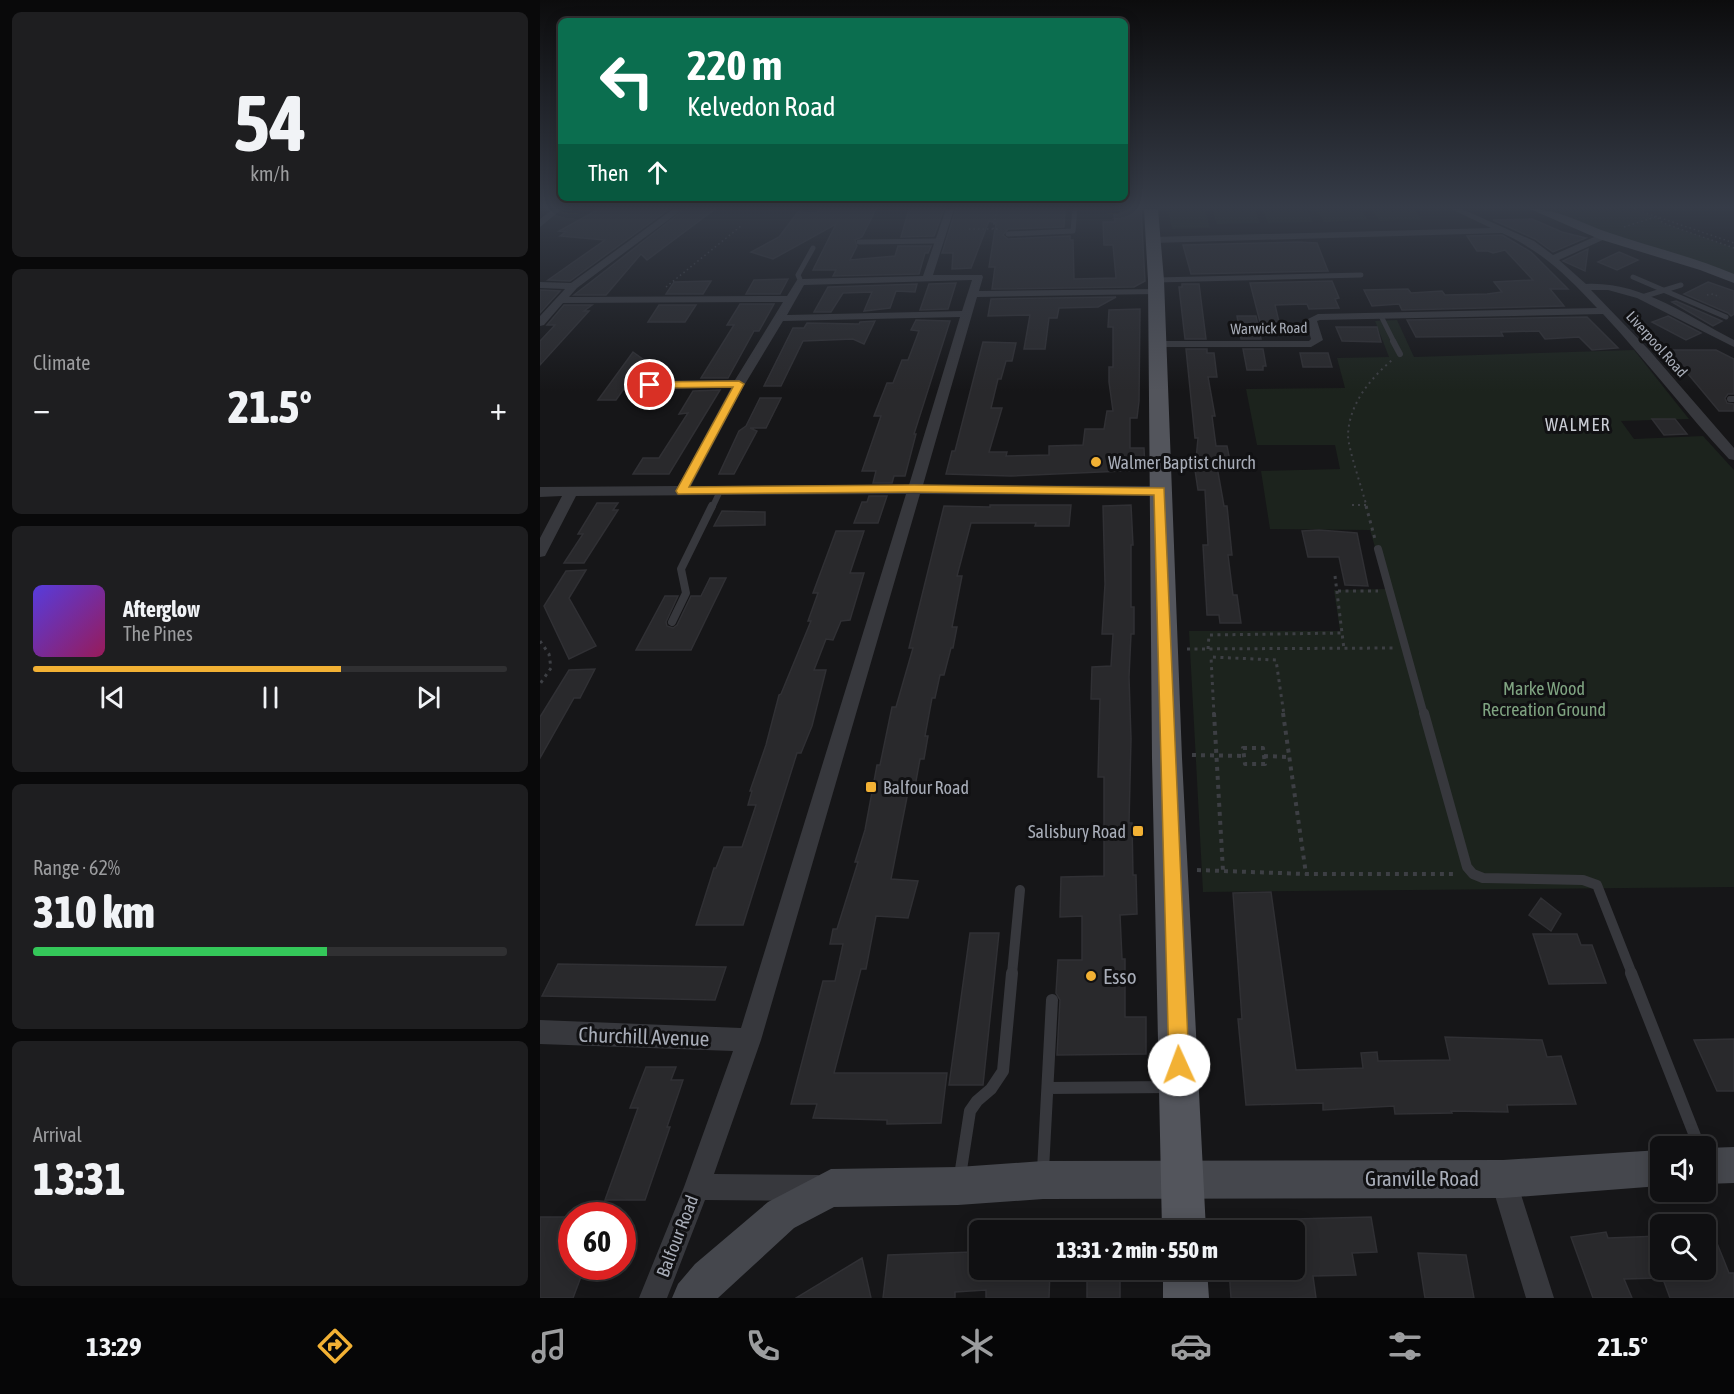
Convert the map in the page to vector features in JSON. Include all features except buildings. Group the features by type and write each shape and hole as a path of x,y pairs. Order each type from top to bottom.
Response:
{"main road":[{"path":"1155,270 1164,649 1184,1220"},
{"path":"1185,1280 1186,1298"}],"street":[{"path":"540,323 573,286 596,270"},
{"path":"927,278 930,270"},
{"name":"Liverpool Road","path":"1564,270 1645,352 1734,456"},
{"path":"1711,270 1734,279"},
{"path":"682,491 739,384 801,282 978,277 974,294 1156,285"},
{"path":"540,285 573,286"},
{"path":"1583,287 1610,286 1642,297 1734,344"},
{"name":"Balfour Road","path":"653,1298 697,1187 749,1040 974,294"},
{"path":"561,300 790,299"},
{"name":"Warwick Road","path":"1157,344 1311,344 1317,340 1311,320 1318,317 1605,311"},
{"path":"778,318 967,314"},
{"path":"650,385 739,384"},
{"path":"540,492 914,489 1160,491"},
{"path":"540,552 571,492"},
{"name":"Churchill Avenue","path":"540,1032 749,1040"},
{"name":"Granville Road","path":"1183,1179 1503,1179 1650,1169"},
{"path":"697,1187 958,1186 1043,1180 1183,1179"},
{"path":"1503,1179 1540,1298"},
{"path":"692,1298 709,1278 782,1215 831,1188"}],"lane":[{"path":"801,270 798,275 801,282"},
{"path":"1156,285 1361,275"},
{"path":"1633,277 1726,317"},
{"path":"1642,297 1681,285"},
{"path":"1381,316 1400,354"},
{"path":"672,622 685,596 686,589 681,577 681,569 720,491"},
{"path":"1378,549 1467,867 1473,874 1483,878 1582,880 1597,885 1700,1136"},
{"path":"958,1186 970,1111 977,1101 991,1089 1003,1071 1020,890"},
{"path":"1043,1180 1053,1000"},
{"path":"1048,1088 1180,1087"}],"path":[{"path":"651,300 688,270"},
{"path":"1378,549 1348,435 1357,398 1371,380 1400,354"},
{"path":"1352,505 1367,505"},
{"path":"1335,576 1344,650"},
{"path":"1338,591 1389,591"},
{"path":"1208,649 1209,635 1342,633"},
{"path":"540,641 549,654 551,668 540,684"},
{"path":"1164,649 1344,650 1393,647 1394,652 1406,652"},
{"path":"1245,648 1246,659"},
{"path":"1224,649 1225,658"},
{"path":"1223,871 1211,657 1276,660 1306,874"},
{"path":"1243,748 1263,748 1264,764 1245,765 1244,756 1243,748"},
{"path":"1216,755 1244,756"},
{"path":"1264,756 1289,757"},
{"path":"1172,870 1306,874 1473,874"}],"green space":[{"path":"1706,270 1734,270 1734,279"},
{"name":"Marke Wood Recreation Ground","path":"1397,320 1414,357 1634,350 1689,419 1621,421 1634,439 1703,436 1734,470 1734,887 1203,892 1189,631 1340,631 1334,590 1387,589 1370,530 1270,529 1261,471 1340,469 1335,445 1257,445 1246,389 1345,388 1337,358 1389,357 1375,321"}],"place":[{"name":"Walmer Baptist church","path":"1096,462"},
{"name":"Balfour Road","path":"871,787"},
{"name":"Salisbury Road","path":"1138,831"},
{"name":"Esso","path":"1091,976"}],"district":[{"name":"WALMER","path":"1578,424"}],"route":[{"path":"650,385 739,384 682,491 914,489 1160,491 1167,758 1179,1065"}]}
